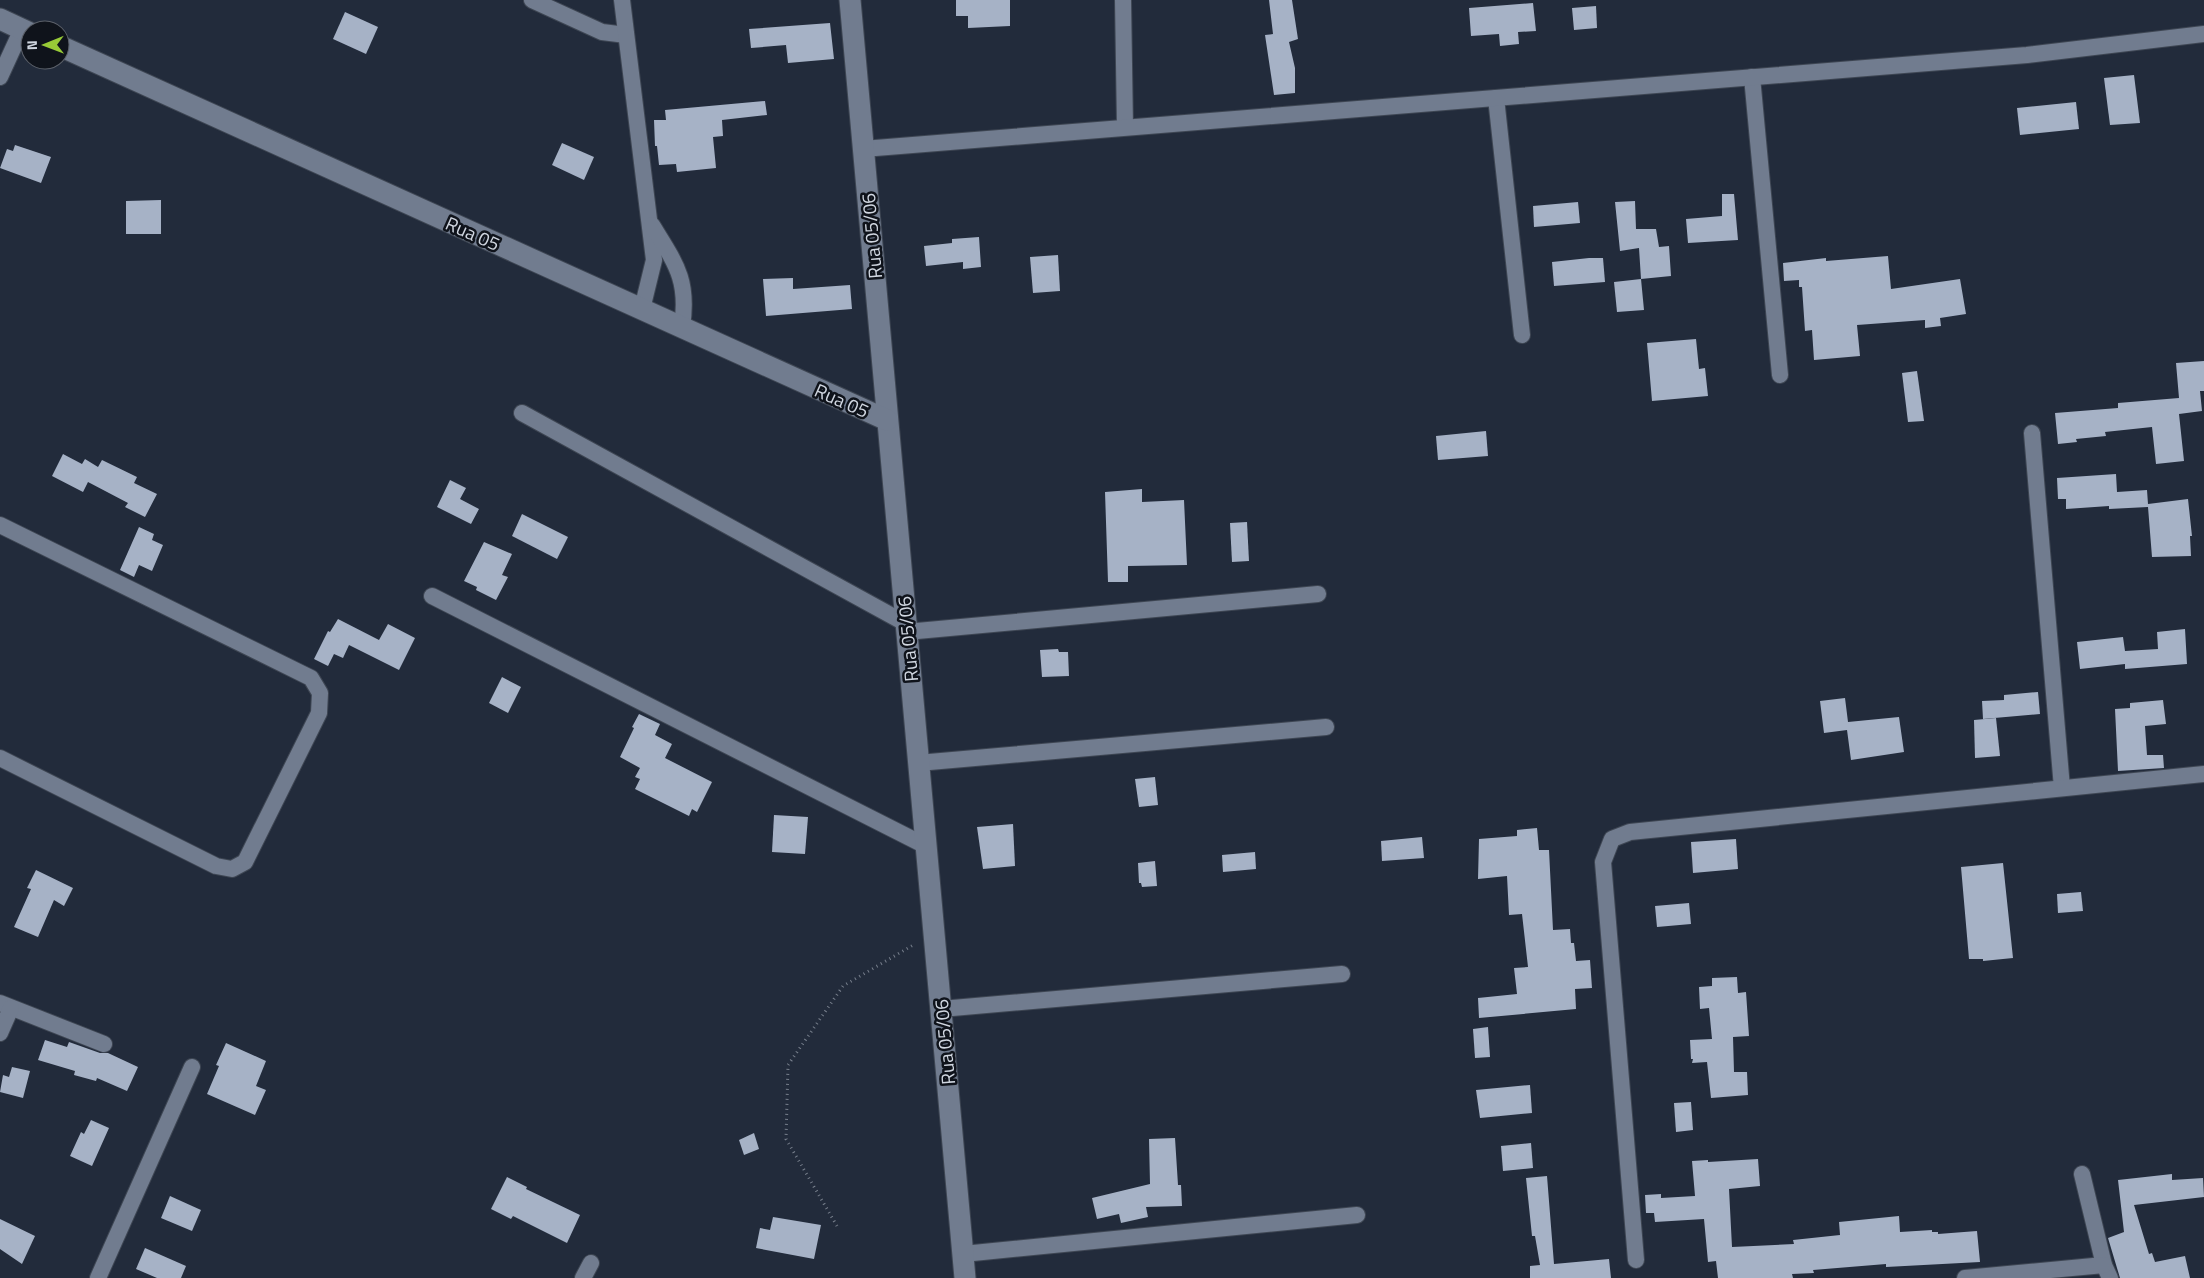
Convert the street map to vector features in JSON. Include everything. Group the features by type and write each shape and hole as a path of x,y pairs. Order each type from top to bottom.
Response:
{"street":[{"path":"532,0 602,32 626,35"},
{"path":"622,0 654,260 642,309"},
{"name":"Rua 05/06","path":"850,0 965,1278"},
{"path":"1123,0 1125,128"},
{"path":"0,19 20,28"},
{"path":"863,149 2027,55 2204,34"},
{"path":"0,76 20,41"},
{"name":"Rua 05","path":"70,51 887,420"},
{"path":"1752,77 1780,375"},
{"path":"1496,98 1522,335"},
{"path":"649,220 680,271 685,305 682,327"},
{"path":"522,413 906,627 1318,594"},
{"path":"2032,434 2062,788"},
{"path":"0,525 310,678 320,693 319,713 245,862 232,869 216,866 0,758"},
{"path":"432,596 926,846"},
{"path":"918,763 1326,727"},
{"path":"1636,1260 1603,862 1612,839 1630,832 2204,774"},
{"path":"941,1009 1342,974"},
{"path":"0,1033 6,1006 104,1044"},
{"path":"98,1278 192,1067"},
{"path":"1965,1278 2107,1271 2082,1174"},
{"path":"963,1254 1357,1215"},
{"path":"583,1278 591,1263"}],"path":[{"path":"837,1226 786,1139 788,1064 843,986 934,933"}],"building":[{"path":"956,0 1010,0 1010,26 968,28 968,16 956,16"},
{"path":"1269,0 1292,0 1298,39 1289,42 1295,68 1295,93 1274,95 1265,35 1273,34"},
{"path":"1533,3 1536,31 1518,32 1519,44 1500,46 1499,34 1471,36 1469,8"},
{"path":"1596,6 1597,28 1574,30 1572,8"},
{"path":"345,12 378,27 366,54 333,39"},
{"path":"830,23 834,59 788,63 786,45 751,48 749,29"},
{"path":"2134,75 2140,123 2110,125 2104,78"},
{"path":"765,101 767,115 722,120 723,136 713,137 716,168 677,172 676,164 659,165 657,146 655,146 654,120 666,120 665,110"},
{"path":"2076,102 2079,129 2020,135 2017,108"},
{"path":"562,143 594,157 584,180 552,165"},
{"path":"15,145 51,157 41,183 0,168 7,149 13,151"},
{"path":"1722,194 1734,194 1738,240 1688,243 1686,219 1722,216"},
{"path":"161,200 161,234 126,234 126,201"},
{"path":"1635,201 1636,229 1656,229 1659,247 1669,246 1671,276 1641,279 1639,248 1620,251 1615,202"},
{"path":"1578,202 1580,223 1534,227 1533,206"},
{"path":"979,237 981,267 963,269 963,262 926,266 924,246 952,243 952,239"},
{"path":"1058,255 1060,291 1033,293 1030,257"},
{"path":"1888,256 1891,289 1960,279 1966,314 1940,318 1941,326 1925,328 1925,320 1857,325 1860,356 1814,360 1812,330 1805,331 1802,287 1799,287 1799,280 1784,281 1783,263 1826,258 1826,261"},
{"path":"1603,258 1605,282 1554,286 1552,262"},
{"path":"793,278 793,289 850,285 852,309 766,316 763,279"},
{"path":"1641,279 1644,310 1617,312 1614,282"},
{"path":"1696,339 1699,369 1705,368 1708,396 1652,401 1647,343"},
{"path":"2204,361 2204,391 2200,391 2202,411 2179,414 2184,461 2156,464 2152,427 2105,432 2106,436 2076,439 2077,442 2058,444 2055,413 2118,408 2118,403 2179,398 2176,363"},
{"path":"1917,371 1924,421 1908,422 1902,373"},
{"path":"1486,431 1488,456 1438,460 1436,436"},
{"path":"63,454 82,464 85,459 98,467 102,460 137,477 134,483 157,494 145,517 125,507 128,503 88,482 83,492 52,476"},
{"path":"2116,474 2117,492 2147,490 2148,504 2188,499 2192,536 2190,536 2191,556 2152,557 2148,507 2109,509 2109,506 2066,509 2066,499 2058,499 2057,478"},
{"path":"450,480 466,488 460,499 479,509 471,524 437,507"},
{"path":"1142,489 1142,502 1184,500 1187,565 1128,566 1128,582 1108,582 1105,492"},
{"path":"522,514 568,537 557,559 512,536"},
{"path":"1247,522 1249,561 1232,562 1230,523"},
{"path":"139,527 154,534 152,540 163,545 152,571 139,565 134,577 120,570"},
{"path":"484,542 512,554 502,575 508,577 496,600 476,590 477,587 464,581"},
{"path":"338,619 379,640 388,624 415,638 399,670 349,645 343,658 334,654 328,666 314,659 328,631 330,632"},
{"path":"2185,629 2187,664 2125,669 2125,664 2080,669 2077,642 2123,637 2125,651 2158,649 2157,632"},
{"path":"1058,649 1059,652 1068,652 1069,676 1042,677 1040,650"},
{"path":"502,677 521,687 508,713 489,703"},
{"path":"2038,692 2040,714 1983,719 1982,701 2004,700 2004,695"},
{"path":"1845,698 1848,722 1899,717 1904,752 1851,760 1847,730 1824,733 1820,701"},
{"path":"2163,700 2166,724 2145,726 2147,755 2163,755 2164,768 2118,771 2115,709 2130,708 2130,703"},
{"path":"639,714 660,724 655,735 672,744 665,758 712,782 697,812 692,809 689,816 635,789 640,779 635,777 640,768 620,757"},
{"path":"1996,718 2000,756 1975,758 1974,720"},
{"path":"1155,777 1158,805 1139,807 1135,779"},
{"path":"774,815 808,817 805,854 772,852"},
{"path":"1013,824 1015,866 983,869 977,827"},
{"path":"1537,828 1539,850 1549,850 1553,930 1570,929 1571,943 1574,943 1576,961 1590,960 1592,988 1575,989 1576,1009 1479,1018 1478,998 1517,994 1514,968 1528,967 1522,914 1509,915 1507,876 1478,879 1479,839 1517,836 1517,830"},
{"path":"1422,837 1424,858 1382,861 1381,841"},
{"path":"1736,839 1738,869 1693,873 1691,842"},
{"path":"1255,852 1256,869 1223,872 1222,855"},
{"path":"1155,861 1157,886 1142,887 1141,883 1139,883 1138,863"},
{"path":"2003,863 2013,958 1983,961 1983,959 1969,959 1961,867"},
{"path":"36,870 73,888 64,906 54,900 38,937 14,927 31,889 27,888"},
{"path":"2081,892 2083,911 2058,913 2057,894"},
{"path":"1689,903 1691,924 1657,927 1655,906"},
{"path":"1737,977 1738,993 1746,992 1749,1036 1733,1037 1734,1072 1747,1072 1748,1095 1711,1098 1707,1062 1692,1063 1693,1059 1691,1059 1690,1040 1712,1039 1709,1008 1700,1009 1699,987 1712,986 1712,978"},
{"path":"1488,1027 1490,1057 1475,1058 1473,1029"},
{"path":"45,1040 67,1047 69,1042 100,1053 108,1053 138,1067 127,1091 97,1078 96,1081 74,1075 75,1071 38,1060"},
{"path":"226,1043 266,1061 256,1086 266,1090 255,1115 207,1094 219,1066 216,1065"},
{"path":"12,1067 30,1071 23,1098 0,1092 3,1075 9,1077"},
{"path":"1530,1085 1532,1113 1480,1118 1476,1090"},
{"path":"1691,1102 1693,1130 1676,1132 1674,1103"},
{"path":"91,1120 109,1128 92,1166 70,1156 81,1132 84,1134"},
{"path":"754,1133 759,1149 744,1155 739,1140"},
{"path":"1175,1138 1178,1185 1181,1185 1182,1206 1146,1207 1148,1217 1121,1223 1119,1214 1097,1219 1092,1198 1150,1184 1149,1139"},
{"path":"1531,1143 1533,1168 1503,1171 1501,1146"},
{"path":"1758,1159 1760,1186 1729,1189 1732,1247 1794,1244 1793,1240 1840,1235 1839,1222 1899,1216 1900,1232 1932,1230 1932,1232 1938,1232 1938,1234 1977,1231 1980,1262 1886,1267 1886,1264 1813,1270 1814,1273 1792,1274 1793,1278 1718,1278 1716,1261 1708,1262 1704,1219 1655,1222 1654,1213 1646,1213 1645,1195 1661,1194 1661,1198 1695,1196 1692,1161"},
{"path":"2172,1174 2172,1180 2203,1178 2204,1197 2134,1205 2149,1254 2152,1253 2155,1262 2185,1256 2190,1278 2120,1278 2108,1238 2124,1232 2118,1180"},
{"path":"1547,1176 1554,1264 1609,1259 1611,1278 1530,1278 1530,1266 1540,1265 1535,1236 1532,1236 1526,1178"},
{"path":"507,1177 527,1187 526,1189 580,1215 567,1243 513,1216 511,1219 491,1209"},
{"path":"170,1196 201,1210 192,1231 161,1218"},
{"path":"773,1217 821,1225 814,1259 756,1248 760,1228 770,1230"},
{"path":"0,1219 35,1236 22,1264 0,1249"},
{"path":"145,1248 186,1266 181,1278 157,1278 136,1269"}]}
